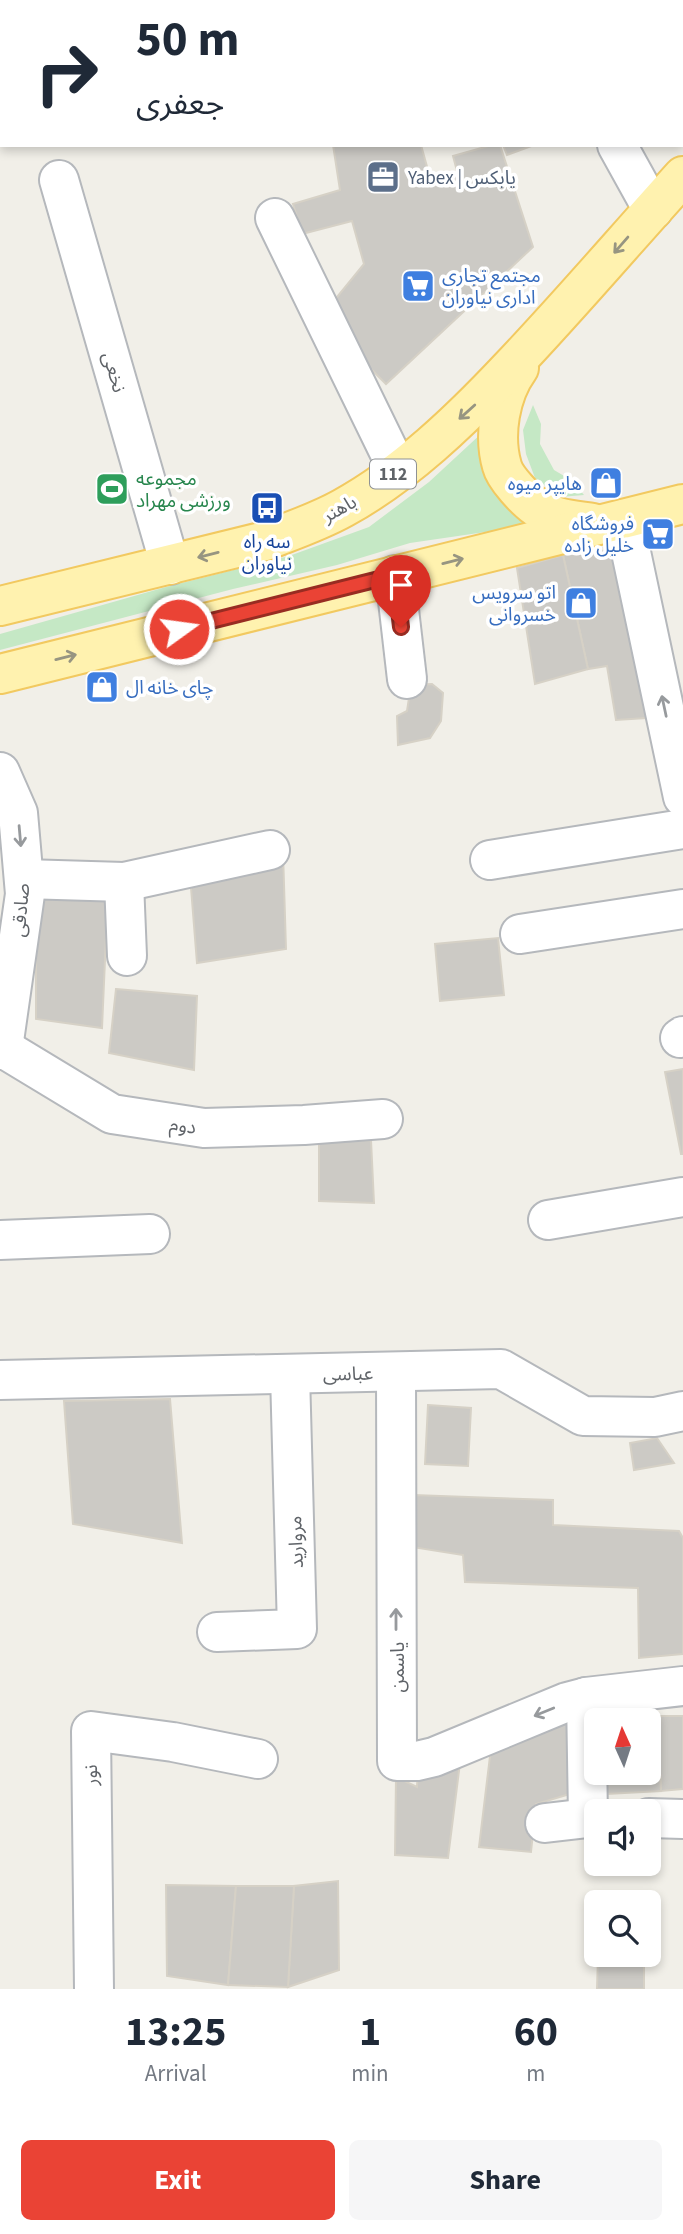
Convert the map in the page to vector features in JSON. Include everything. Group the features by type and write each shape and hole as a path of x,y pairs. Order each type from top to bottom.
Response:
{"main road":[{"name":"باهنر","path":"0,606 265,541 344,508 427,448 475,405 683,176"},
{"path":"545,331 514,374 502,404 498,434 502,468 537,508 561,519 613,522"},
{"path":"0,674 683,503"}],"street":[{"path":"618,147 653,210"},
{"name":"نخعی","path":"59,180 170,565"},
{"path":"275,218 398,470"},
{"path":"613,522 683,797"},
{"path":"395,575 407,679"},
{"name":"صادقی","path":"0,772 18,813 25,894 1,1049"},
{"path":"490,860 683,829"},
{"path":"24,879 124,882 270,850"},
{"path":"124,882 127,957"},
{"path":"520,934 683,909"},
{"name":"دوم","path":"1,1049 112,1114 204,1128 383,1119"},
{"path":"548,1220 683,1197"},
{"path":"0,1240 150,1234"},
{"name":"عباسی","path":"0,1380 501,1369 583,1416 655,1417 683,1411"},
{"name":"یاسمن","path":"396,1372 397,1761 417,1761 434,1757 567,1702 586,1697 683,1686"},
{"name":"مروارید","path":"217,1632 297,1629 290,1374"},
{"path":"586,1697 591,1799"},
{"name":"نور","path":"94,1989 91,1731 173,1742 258,1759"},
{"path":"545,1823 584,1818"},
{"path":"661,1818 683,1819"}],"green space":[{"path":"533,405 541,424 540,444 554,470 571,480 584,495 560,497 535,478 526,454 523,430"},
{"path":"483,432 533,522 499,530 410,543 337,565 233,589 0,650 0,634 166,587 289,556 369,527 429,482"}],"building":[{"name":"مجتمع تجاری اداری نیاوران","path":"333,147 422,147 431,181 458,175 453,156 485,147 501,147 533,247 386,384 372,370 370,372 328,308 364,264 352,221 302,234 293,204 340,190"},
{"path":"504,147 529,147 507,155"},
{"path":"612,547 646,718 616,720 607,666 588,669 563,555"},
{"path":"563,555 588,669 535,684 517,568"},
{"path":"432,684 443,693 441,721 430,738 398,745 397,716 407,711 411,685"},
{"path":"283,852 286,949 197,963 190,875"},
{"path":"36,890 108,892 102,1028 36,1019"},
{"path":"498,938 504,995 440,1001 435,944"},
{"path":"116,989 197,996 194,1070 109,1053"},
{"path":"683,1069 683,1154 681,1154 665,1072"},
{"path":"371,1140 374,1203 319,1201 319,1142"},
{"path":"170,1399 182,1543 73,1524 64,1401"},
{"path":"428,1405 471,1408 468,1466 425,1464"},
{"path":"657,1438 674,1463 634,1470 630,1443"},
{"path":"413,1495 553,1500 553,1525 679,1531 683,1538 683,1654 639,1658 638,1588 465,1582 463,1555 412,1547"},
{"path":"662,1716 683,1716 683,1789 661,1791"},
{"path":"571,1720 570,1794 536,1804 531,1852 479,1847 491,1748"},
{"path":"460,1763 448,1858 395,1855 396,1777 417,1787 418,1769"},
{"path":"607,1785 661,1785 661,1791 607,1794"},
{"path":"338,1881 339,1970 288,1987 294,1886"},
{"path":"166,1885 236,1886 228,1985 167,1976"},
{"path":"236,1886 294,1886 288,1987 228,1985"},
{"path":"598,1967 644,1967 644,1989 597,1989"}],"place":[{"name":"Yabex | یابکس","path":"383,177"},
{"name":"مجتمع تجاری اداری نیاوران","path":"418,286"},
{"name":"هایپر میوه","path":"606,483"},
{"name":"مجموعه ورزشی مهراد","path":"112,489"},
{"name":"سه راه نیاوران","path":"267,508"},
{"name":"فروشگاه خلیل زاده","path":"658,534"},
{"name":"اتو سرویس خسروانی","path":"581,603"},
{"name":"چای خانه ال","path":"102,687"}],"route":[{"path":"179,629 395,575 401,627"}]}
